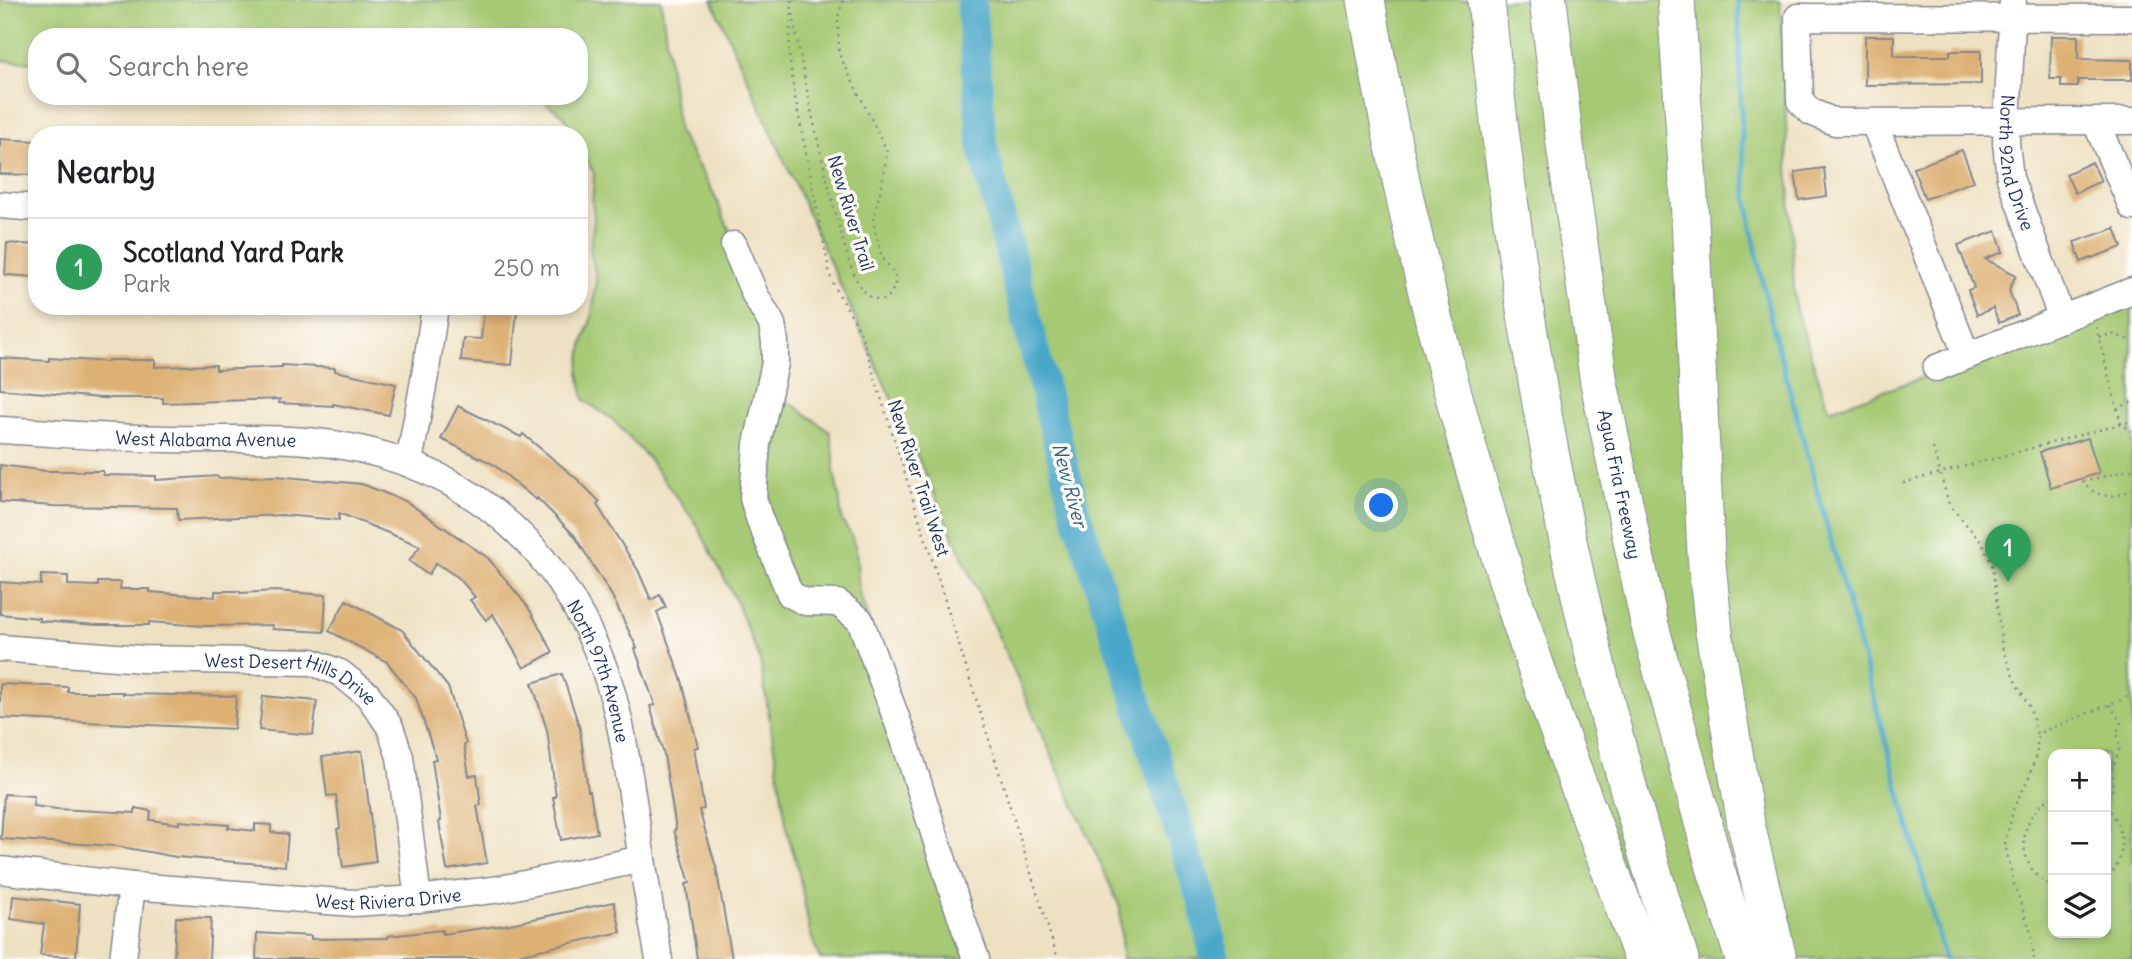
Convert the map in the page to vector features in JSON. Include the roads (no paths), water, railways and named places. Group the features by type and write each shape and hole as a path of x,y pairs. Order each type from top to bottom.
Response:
{"highway":[{"path":"1366,0 1400,172 1442,352 1468,449 1501,562 1536,666 1643,959"},
{"path":"1486,0 1494,85 1527,330 1575,576 1644,850 1680,959"},
{"name":"Agua Fria Freeway","path":"1548,0 1565,145 1599,383 1649,622 1715,867 1744,959"},
{"path":"1676,0 1689,198 1705,540 1714,632 1746,824 1779,959"}],"street":[{"path":"2132,18 2013,9 1798,17 1800,101 1811,112 1835,122 2132,121"},
{"name":"North 92nd Drive","path":"2013,9 2006,143 2010,178 2062,318"},
{"path":"2099,121 2098,127 2132,207"},
{"path":"1874,123 1967,356"},
{"path":"0,205 28,207"},
{"path":"734,245 755,295 772,324 775,342 775,363 757,444 753,479 753,498 759,518 790,594 805,601 838,603 860,620 904,739 976,959"},
{"path":"1936,368 2132,291"},
{"path":"409,462 434,315"},
{"name":"West Alabama Avenue","path":"0,430 167,439 307,441 361,449 409,462"},
{"name":"North 97th Avenue","path":"409,462 478,498 509,523 534,547 590,634 615,705 659,959"},
{"name":"West Desert Hills Drive","path":"0,648 142,659 312,662 340,673 368,695 390,727 400,757 418,899"},
{"name":"West Riviera Drive","path":"0,870 132,886 353,903 418,899 500,889 642,859"},
{"path":"123,959 132,886"}],"waterway":[{"name":"New River","path":"971,0 982,144 1075,510 1204,908 1215,959"},
{"path":"1738,0 1745,178 1764,289 1945,959"}],"place":[{"name":"Scotland Yard Park","path":"2008,582"}]}
